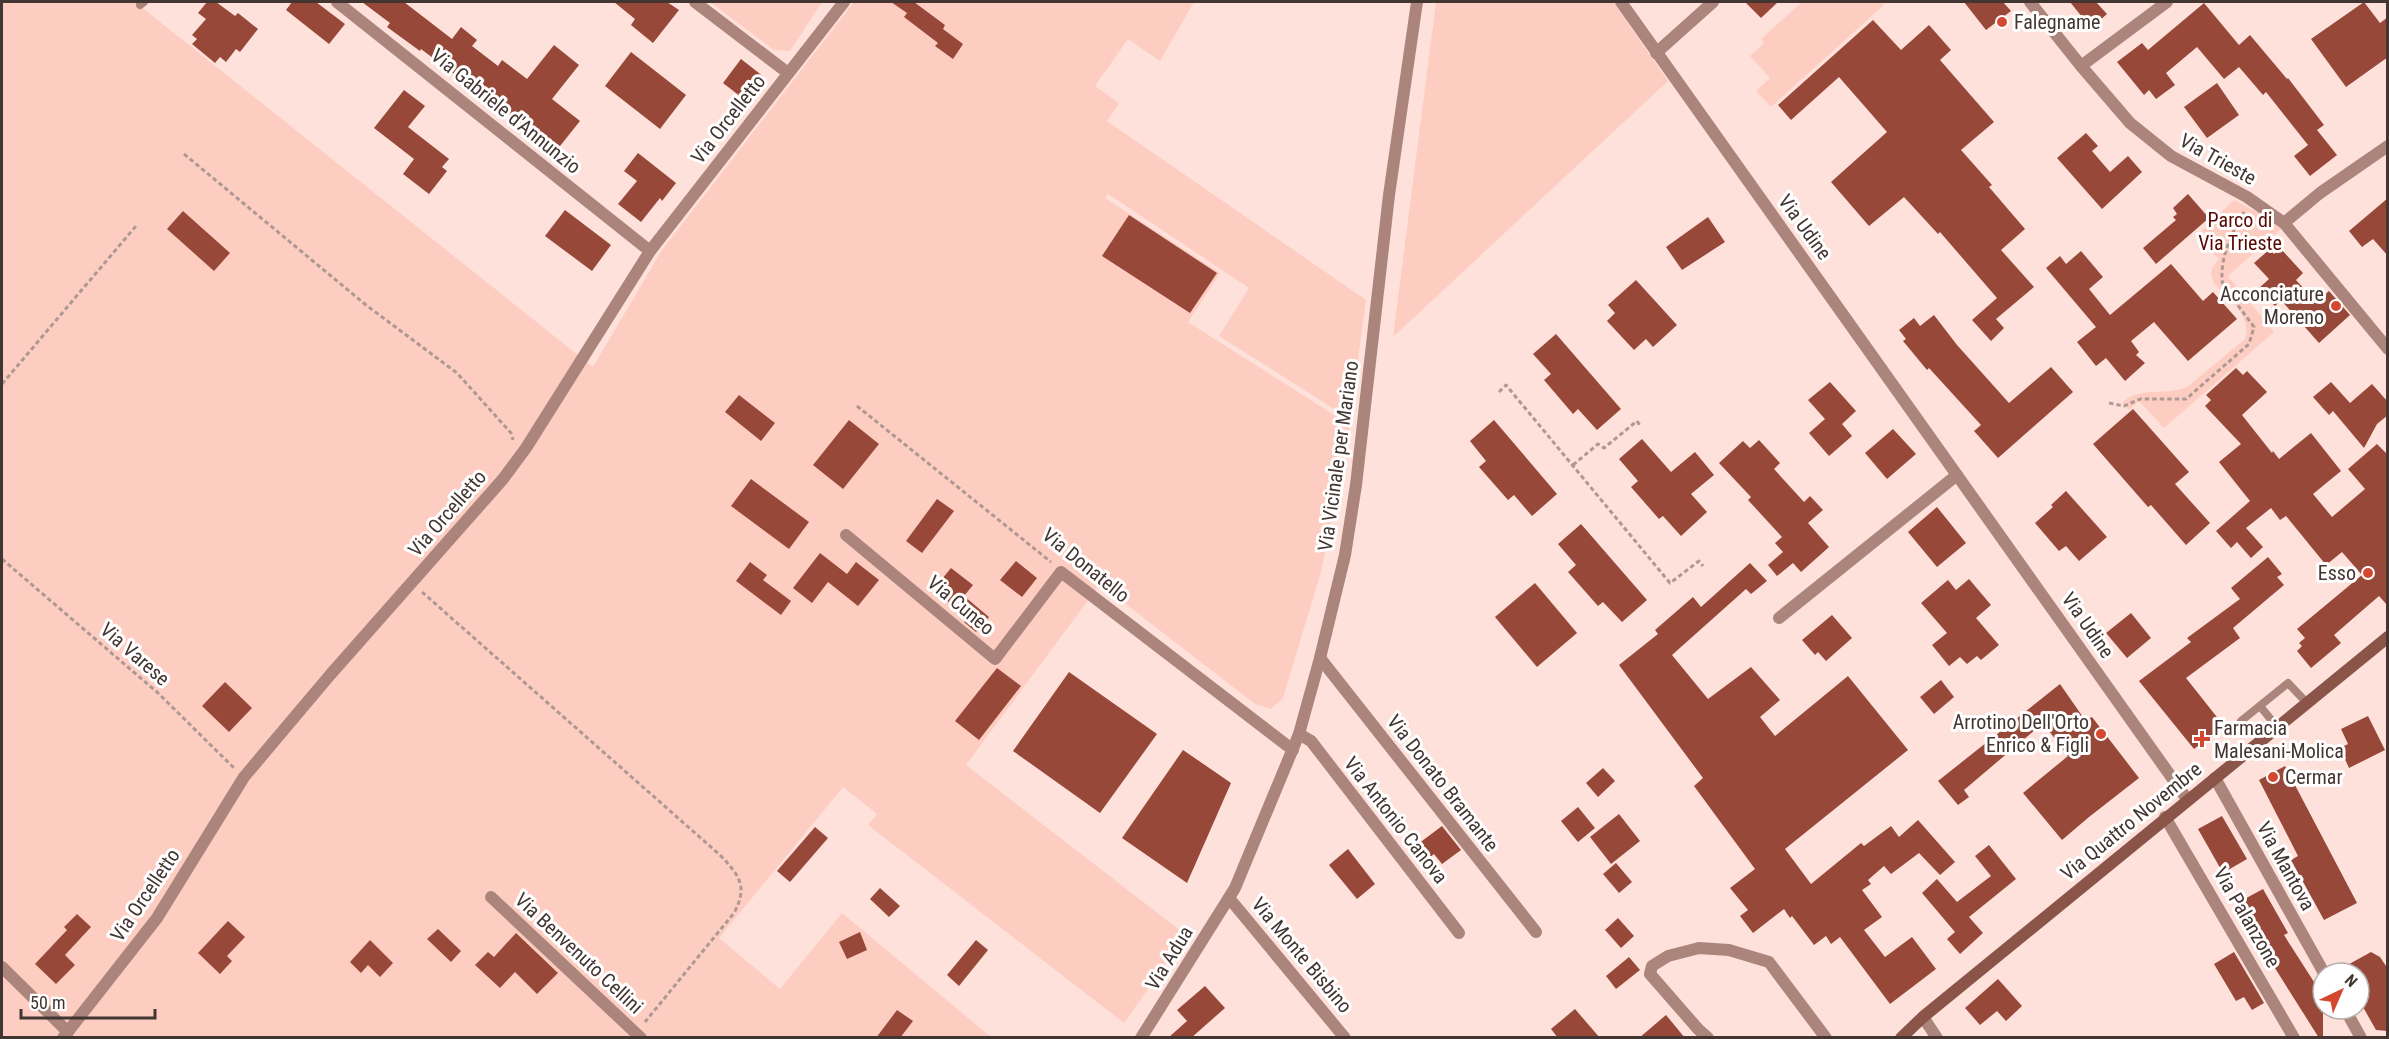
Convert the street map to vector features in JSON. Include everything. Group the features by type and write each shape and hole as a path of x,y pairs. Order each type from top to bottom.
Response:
{"main road":[{"name":"Via Quattro Novembre","path":"1901,1038 1923,1017 2165,817 2388,637"}],"street":[{"name":"Via Gabriele d'Annunzio","path":"337,2 650,251"},
{"path":"695,2 788,73"},
{"name":"Via Orcelletto","path":"65,1035 156,918 244,777 330,675 503,479 650,251 844,2"},
{"name":"Via Vicinale per Mariano","path":"1229,898 1299,734 1345,555 1356,485 1389,195 1417,2"},
{"name":"Via Udine","path":"1621,2 2187,799"},
{"path":"1656,53 1713,2"},
{"name":"Via Trieste","path":"2030,2 2112,104 2150,140 2171,156 2247,197 2284,223 2388,349"},
{"path":"2081,66 2167,2"},
{"path":"2284,223 2320,193 2388,146"},
{"path":"1779,618 1957,475"},
{"name":"Via Cuneo","path":"846,535 995,659 1061,572"},
{"name":"Via Donatello","path":"1061,572 1293,750"},
{"name":"Via Donato Bramante","path":"1320,658 1536,932"},
{"name":"Via Antonio Canova","path":"1299,734 1311,741 1459,933"},
{"name":"Via Mantova","path":"2215,778 2317,961"},
{"name":"Via Palanzone","path":"2165,817 2295,1038"},
{"name":"Via Benvenuto Cellini","path":"491,897 638,1035"},
{"name":"Via Adua","path":"1141,1038 1229,898"},
{"name":"Via Monte Bisbino","path":"1229,898 1345,1038"},
{"path":"1708,1038 1650,974 1652,966 1668,956 1699,948 1729,950 1769,962 1826,1038"},
{"path":"2,967 65,1035"},
{"path":"1923,1017 1937,1038"},
{"path":"2352,1021 2361,1038"}],"lane":[{"path":"2241,721 2288,683 2307,703"},
{"path":"2260,706 2277,727"}],"path":[{"path":"184,154 366,305 457,374 511,433 519,456"},
{"path":"2109,403 2124,406 2140,399 2186,399 2249,344 2254,327 2223,285 2221,277 2227,243 2246,208 2247,197"},
{"path":"2,384 136,226"},
{"path":"1499,392 1506,386 1670,584 1699,561 1703,566"},
{"name":"Via Donatello","path":"857,406 1048,559 1061,572"},
{"path":"1572,465 1598,444 1604,448 1637,421 1641,427"},
{"name":"Via Varese","path":"2,559 158,693 244,777"},
{"path":"412,583 720,855 738,875 742,887 742,898 734,913 638,1035"}],"green space":[{"path":"2,2 135,2 593,367 662,250 854,2 1194,2 1160,61 1128,39 1095,86 1119,103 1107,121 1366,300 1350,419 1219,336 1249,288 1108,194 1105,198 1220,273 1188,322 1350,425 1321,572 1283,698 1271,709 1255,704 1100,584 966,765 1186,935 1124,1023 868,825 877,814 843,787 719,938 780,989 842,913 991,1037 2,1038"},
{"path":"710,2 822,2 790,51 774,50"},
{"path":"1436,2 1613,2 1668,81 1393,337"},
{"path":"1802,2 1880,2 1884,5 1771,107 1756,91 1770,78 1750,56 1764,43 1761,39"},
{"name":"Parco di Via Trieste","path":"2234,200 2270,219 2281,229 2228,276 2274,332 2164,428 2139,401 2129,410 2122,403 2144,393 2179,390 2187,387 2245,339 2245,323 2242,315 2212,279 2212,270 2219,259 2196,236"}],"building":[{"path":"207,2 216,2 235,16 238,13 258,29 240,52 236,49 226,62 220,57 215,63 192,44 197,39 192,35 206,19 198,13"},
{"path":"292,2 316,2 345,24 329,44 286,10"},
{"path":"362,2 404,2 452,39 461,27 477,40 472,46 498,66 502,60 527,79 554,45 579,65 552,99 580,121 556,151 421,49 420,51 387,27 390,23"},
{"path":"614,2 667,2 679,10 653,43 631,25 635,19"},
{"path":"891,2 914,2 945,25 943,29 963,44 953,59 935,46 938,43 904,17 907,13"},
{"path":"1745,2 1778,2 1761,18"},
{"path":"1964,2 2003,2 2011,11 1986,30"},
{"path":"2070,2 2096,2 2107,14 2091,28"},
{"path":"2364,2 2380,23 2388,17 2388,57 2346,87 2311,39"},
{"path":"2204,3 2239,45 2250,35 2288,78 2324,125 2317,130 2337,155 2310,176 2294,156 2308,145 2266,92 2263,95 2239,67 2224,79 2197,47 2166,73 2175,85 2156,99 2149,90 2144,95 2117,62 2142,43 2148,50"},
{"path":"1873,20 1901,50 1929,25 1951,50 1940,60 1994,122 1961,150 1992,185 1989,187 2025,229 2001,250 2034,287 1996,319 2004,328 1991,341 1972,320 1997,298 1940,232 1938,234 1904,197 1869,226 1831,182 1887,132 1839,77 1791,120 1778,105"},
{"path":"631,52 686,95 660,129 605,86"},
{"path":"741,59 764,77 745,100 723,83"},
{"path":"2217,83 2239,115 2207,138 2184,107"},
{"path":"404,90 425,106 408,127 449,159 442,167 447,171 429,194 403,174 414,159 374,128"},
{"path":"2086,133 2098,146 2092,151 2110,172 2128,156 2142,172 2102,209 2057,158"},
{"path":"638,153 676,183 662,201 660,198 641,222 618,204 637,181 624,171"},
{"path":"2188,194 2209,218 2156,264 2143,248 2176,220 2173,217 2177,214 2173,208"},
{"path":"2388,198 2388,256 2373,239 2362,247 2349,231"},
{"path":"565,210 611,245 592,271 545,236"},
{"path":"183,211 230,253 214,271 167,229"},
{"path":"1129,215 1217,273 1190,313 1102,256"},
{"path":"1708,217 1725,242 1682,270 1666,247"},
{"path":"2280,248 2303,273 2296,280 2316,302 2329,291 2350,315 2319,343 2281,300 2275,306 2258,289 2269,279 2254,263 2270,249 2274,254"},
{"path":"2081,251 2103,277 2089,289 2110,315 2171,264 2203,301 2213,292 2237,319 2188,361 2154,322 2131,341 2139,352 2136,355 2145,363 2125,381 2106,358 2096,366 2077,342 2096,327 2046,268 2060,256 2066,264"},
{"path":"1636,280 1677,325 1653,347 1646,339 1634,350 1607,321 1615,313 1608,305"},
{"path":"1934,315 1957,345 2009,403 2051,367 2073,392 1998,458 1974,431 1981,425 1929,368 1927,370 1903,341 1906,339 1899,330 1914,318 1920,326"},
{"path":"1556,334 1621,409 1597,430 1578,409 1573,414 1544,380 1551,374 1533,354"},
{"path":"2236,368 2243,375 2247,371 2267,392 2242,415 2272,453 2273,451 2279,459 2311,433 2341,471 2313,494 2332,517 2365,489 2348,469 2377,444 2388,455 2388,606 2379,596 2334,635 2341,643 2311,668 2297,651 2302,646 2299,643 2305,638 2297,629 2362,575 2342,552 2326,565 2286,516 2280,520 2271,508 2246,528 2263,547 2251,558 2237,542 2231,548 2216,531 2250,501 2219,462 2241,444 2205,406 2211,400 2206,395"},
{"path":"1830,382 1856,411 1842,424 1852,436 1829,456 1809,433 1825,419 1808,400"},
{"path":"2331,382 2350,403 2372,384 2388,402 2388,415 2377,424 2364,448 2333,411 2329,415 2313,397"},
{"path":"739,395 775,423 761,441 725,412"},
{"path":"2133,409 2189,472 2175,484 2210,523 2186,545 2151,505 2148,507 2093,444"},
{"path":"849,420 879,444 843,489 813,465"},
{"path":"1494,420 1557,494 1532,516 1514,495 1508,500 1479,467 1486,461 1470,441"},
{"path":"1893,429 1916,454 1887,479 1865,453"},
{"path":"1642,439 1671,472 1695,452 1714,475 1691,494 1707,512 1681,536 1663,516 1659,519 1631,487 1638,481 1619,459"},
{"path":"1759,440 1780,463 1774,469 1804,502 1810,496 1823,510 1808,523 1829,547 1801,572 1793,563 1777,576 1768,565 1783,552 1775,543 1782,537 1748,500 1751,497 1719,463 1743,441 1750,448"},
{"path":"751,479 809,522 789,549 731,506"},
{"path":"2066,491 2107,537 2079,561 2066,546 2059,551 2035,523"},
{"path":"937,499 954,511 922,553 906,541"},
{"path":"1937,507 1966,543 1937,567 1908,532"},
{"path":"1581,524 1647,600 1622,622 1603,602 1598,606 1568,572 1576,565 1558,544"},
{"path":"820,553 847,574 856,562 879,580 858,606 828,582 812,603 793,588"},
{"path":"2268,557 2282,574 2277,577 2284,585 2233,628 2240,638 2186,678 2224,726 2194,749 2139,681 2191,642 2187,638 2240,599 2231,588"},
{"path":"1016,561 1037,578 1022,597 1000,580"},
{"path":"750,562 767,575 763,580 791,601 781,615 736,581"},
{"path":"1750,563 1767,581 1751,594 1746,589 1672,655 1708,699 1751,667 1780,700 1760,717 1775,736 1848,676 1908,750 1785,849 1811,884 1861,843 1864,846 1891,826 1899,837 1918,820 1955,862 1940,875 1919,853 1891,874 1884,866 1868,880 1871,884 1862,890 1882,917 1864,930 1885,957 1912,937 1936,969 1890,1004 1840,937 1831,944 1826,936 1814,945 1784,909 1753,933 1740,916 1748,910 1730,888 1755,869 1694,786 1703,778 1619,665 1658,634 1655,630 1693,597 1701,607"},
{"path":"951,568 973,585 964,596 989,617 976,632 964,622 968,617 933,590"},
{"path":"1969,579 1991,605 1976,618 1999,645 1981,660 1977,656 1967,664 1960,657 1949,666 1932,645 1947,633 1921,603 1948,580 1956,590"},
{"path":"1535,583 1577,633 1537,667 1495,617"},
{"path":"2131,613 2151,638 2127,658 2106,633"},
{"path":"1832,615 1852,638 1826,661 1818,652 1815,655 1802,640"},
{"path":"997,668 1021,686 979,740 955,721"},
{"path":"1069,672 1157,734 1100,813 1013,751"},
{"path":"1941,680 1954,697 1934,714 1920,697"},
{"path":"225,682 252,708 229,732 202,706"},
{"path":"2060,684 2085,720 2092,717 2139,778 2062,840 2023,793 2068,756 2043,723 1964,790 1969,797 1958,805 1938,781"},
{"path":"2368,716 2385,750 2349,768 2340,748 2348,744 2341,729"},
{"path":"1183,750 1231,783 1187,883 1122,838"},
{"path":"2285,766 2357,903 2324,920 2291,860 2298,856 2259,780"},
{"path":"1603,768 1615,781 1598,797 1586,783"},
{"path":"1578,807 1595,828 1578,842 1561,821"},
{"path":"1619,814 1640,841 1611,864 1590,837"},
{"path":"2222,816 2247,859 2223,873 2198,829"},
{"path":"1442,826 1461,850 1442,864 1434,854 1425,861 1414,847"},
{"path":"815,827 828,838 790,882 777,871"},
{"path":"1989,845 2016,879 1969,917 1983,933 1960,954 1947,939 1955,932 1922,893 1937,879 1957,902 1991,876 1975,856"},
{"path":"1348,849 1375,884 1357,899 1329,865"},
{"path":"1616,863 1632,882 1619,893 1603,874"},
{"path":"880,888 900,906 889,917 870,899"},
{"path":"2263,889 2288,933 2284,935 2311,977 2311,1021 2323,1021 2323,1038 2319,1038 2273,965 2239,902"},
{"path":"77,914 91,927 65,955 75,965 56,984 35,964 67,930 64,927"},
{"path":"1618,918 1634,936 1621,948 1605,930"},
{"path":"228,921 245,937 227,956 232,961 220,974 198,953"},
{"path":"438,929 461,951 451,962 427,939"},
{"path":"860,932 867,950 847,959 839,942"},
{"path":"516,933 558,973 537,994 515,972 500,988 475,965 488,952 494,957"},
{"path":"370,940 393,963 380,977 368,965 361,973 350,962"},
{"path":"976,940 988,950 959,986 947,975"},
{"path":"2234,952 2264,1003 2252,1010 2244,997 2236,1001 2214,964"},
{"path":"2371,952 2380,957 2388,969 2388,1031 2376,1030 2371,1021 2371,961 2355,961"},
{"path":"1629,957 1640,970 1616,989 1606,976"},
{"path":"1998,979 2022,1006 2006,1021 1997,1011 1980,1025 1965,1008"},
{"path":"1205,986 1225,1008 1191,1038 1168,1038 1187,1021 1177,1010"},
{"path":"1575,1009 1600,1038 1558,1038 1551,1029"},
{"path":"897,1010 913,1021 900,1038 876,1038"},
{"path":"1666,1015 1685,1038 1639,1038"}],"place":[{"name":"Falegname","path":"2002,22"},
{"name":"Acconciature Moreno","path":"2336,306"},
{"name":"Esso","path":"2368,573"},
{"name":"Arrotino Dell'Orto Enrico & Figli","path":"2101,734"},
{"name":"Farmacia Malesani-Molica","path":"2202,739"},
{"name":"Cermar","path":"2273,777"}]}
